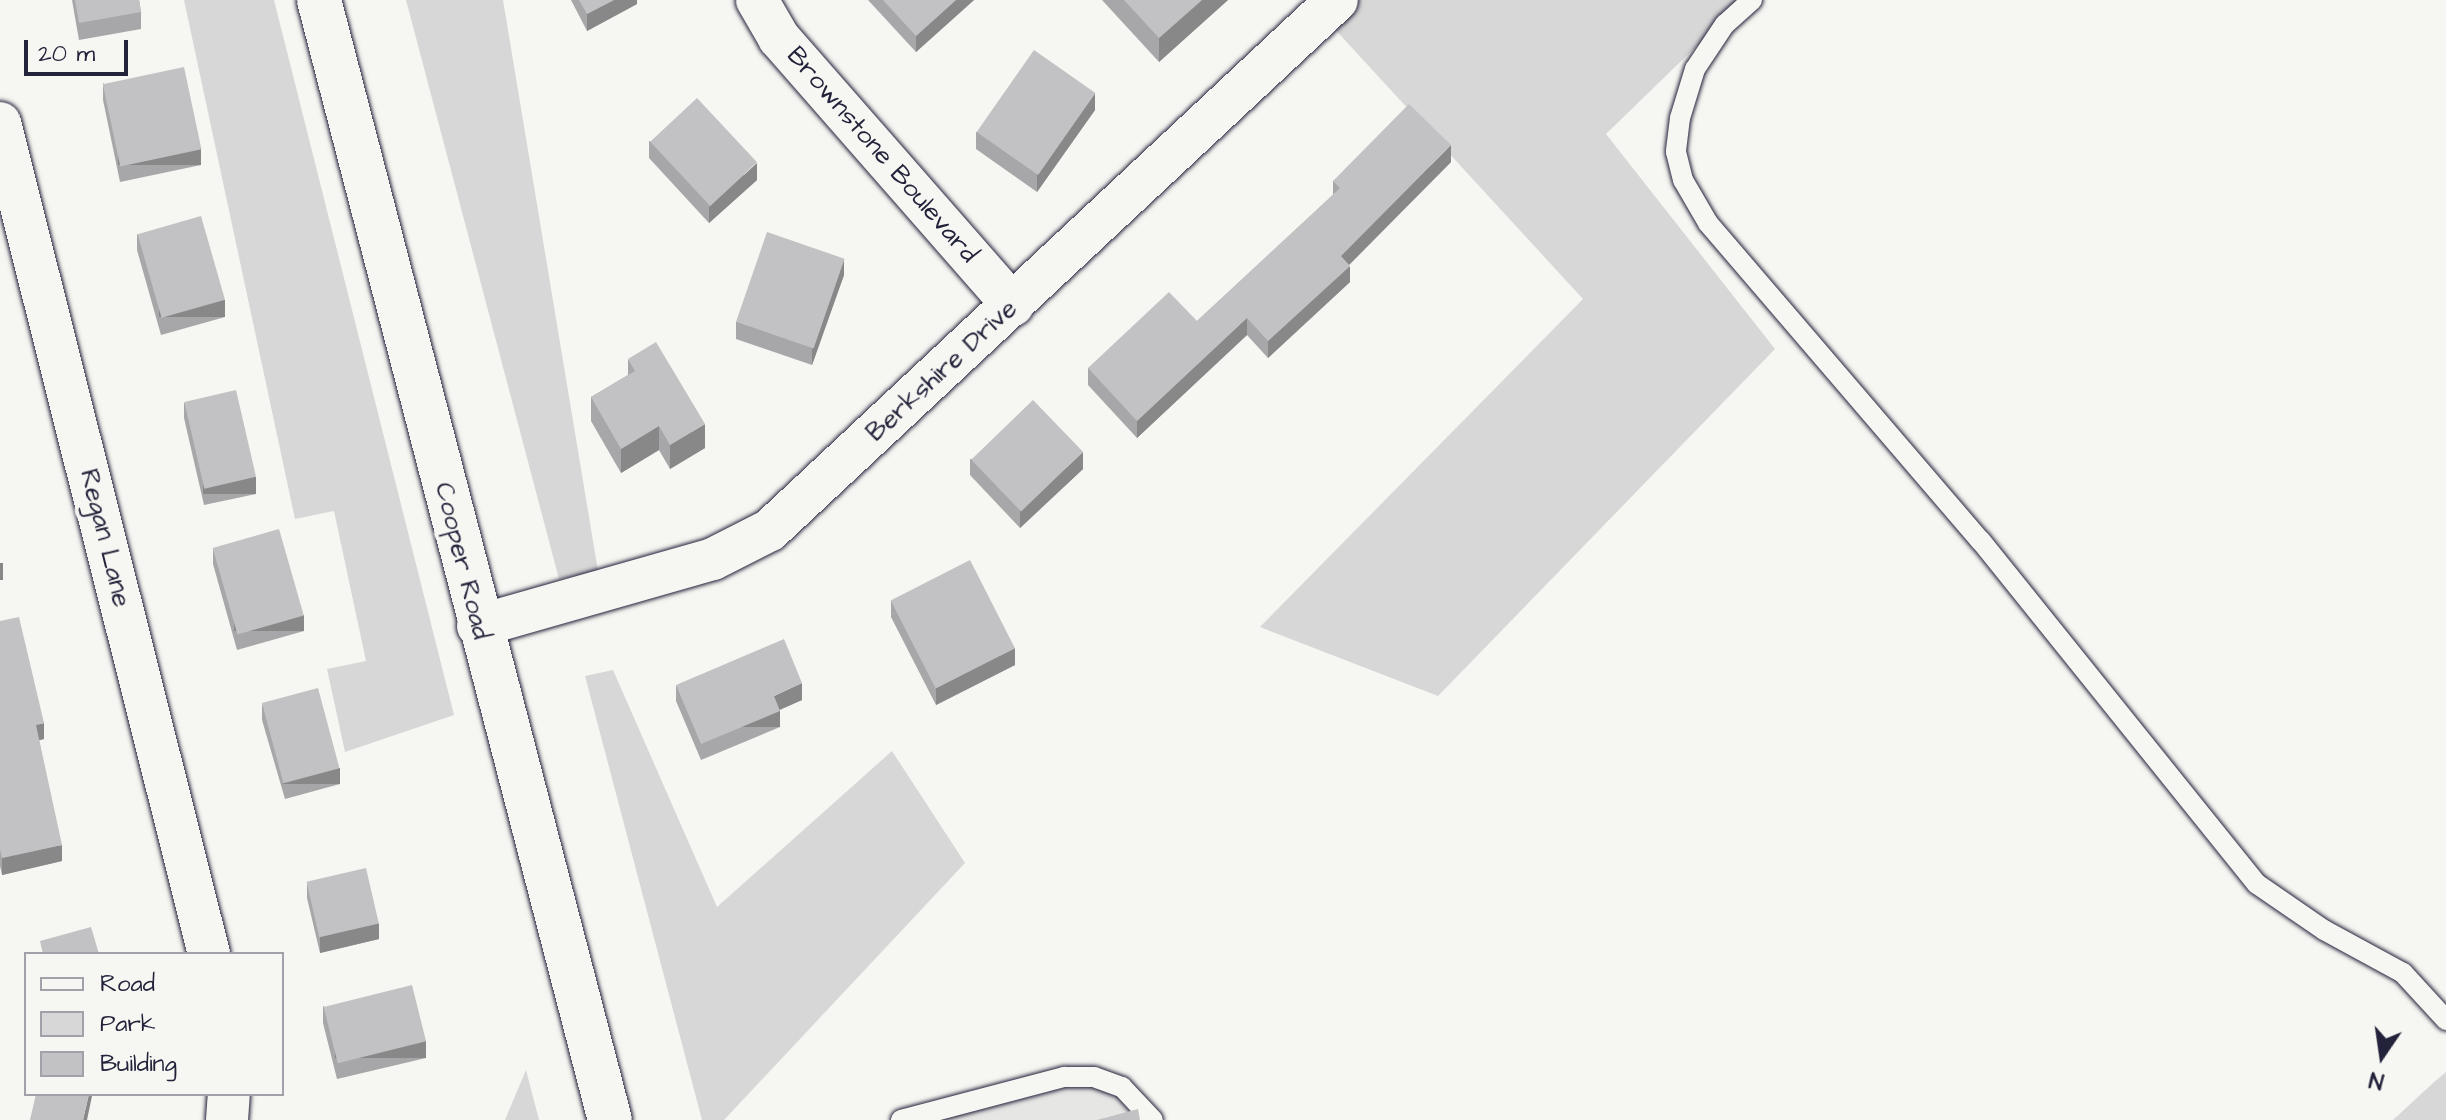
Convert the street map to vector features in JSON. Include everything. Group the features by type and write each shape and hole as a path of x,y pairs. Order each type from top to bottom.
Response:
{"street":[{"name":"Cooper Road","path":"319,0 478,626 610,1120"},
{"name":"Brownstone Boulevard","path":"757,0 779,38 1013,305"},
{"name":"Berkshire Drive","path":"478,626 713,559 770,530 1337,0"},
{"name":"Regan Lane","path":"0,123 208,952"},
{"path":"227,1120 229,1096"}],"lane":[{"path":"1752,0 1725,24 1695,69 1680,118 1676,152 1683,180 1708,223 1971,529 2257,884 2324,930 2403,973 2446,1020"},
{"path":"901,1120 1064,1077 1094,1077 1122,1087 1153,1120"}],"shaded area":[{"path":"1094,1077 1153,1120 901,1120"}],"green space":[{"path":"184,0 274,0 454,715 345,752 327,669 366,661 334,511 295,519"},
{"path":"406,0 503,0 598,571 559,579"},
{"path":"1308,0 1744,0 1606,134 1775,349 1438,696 1260,627 1583,299"},
{"path":"613,670 717,907 892,751 965,863 724,1120 702,1120 585,676"},
{"path":"526,1070 539,1120 505,1120"},
{"path":"2446,1072 2446,1120 2393,1120 2433,1083"}],"building":[{"path":"75,0 139,0 141,12 79,23"},
{"path":"579,0 614,0 587,14"},
{"path":"883,0 956,0 916,36"},
{"path":"1124,0 1202,0 1159,38"},
{"path":"1034,50 1095,93 1038,175 977,132"},
{"path":"184,67 201,149 120,166 103,84"},
{"path":"697,98 757,162 710,206 650,142"},
{"path":"1409,104 1451,145 1341,256 1350,266 1268,341 1247,318 1137,421 1088,368 1169,292 1197,321 1340,188 1333,181"},
{"path":"201,216 225,300 162,318 138,234"},
{"path":"767,232 845,259 814,349 736,322"},
{"path":"656,342 705,424 670,445 659,426 621,449 591,397 635,371 628,359"},
{"path":"236,390 256,477 204,489 184,402"},
{"path":"1033,400 1083,452 1021,512 971,460"},
{"path":"279,529 304,616 237,635 213,548"},
{"path":"970,560 1015,648 936,689 891,600"},
{"path":"19,617 44,723 36,725 62,845 2,858 0,621"},
{"path":"784,639 802,683 774,696 780,711 701,744 676,685"},
{"path":"318,688 339,768 283,783 262,703"},
{"path":"366,868 379,924 319,937 307,882"},
{"path":"91,927 98,952 43,952 40,941"},
{"path":"412,985 426,1041 338,1063 324,1007"},
{"path":"36,1096 89,1096 83,1120 30,1120"},
{"path":"1138,1109 1140,1120 1097,1120"}]}
